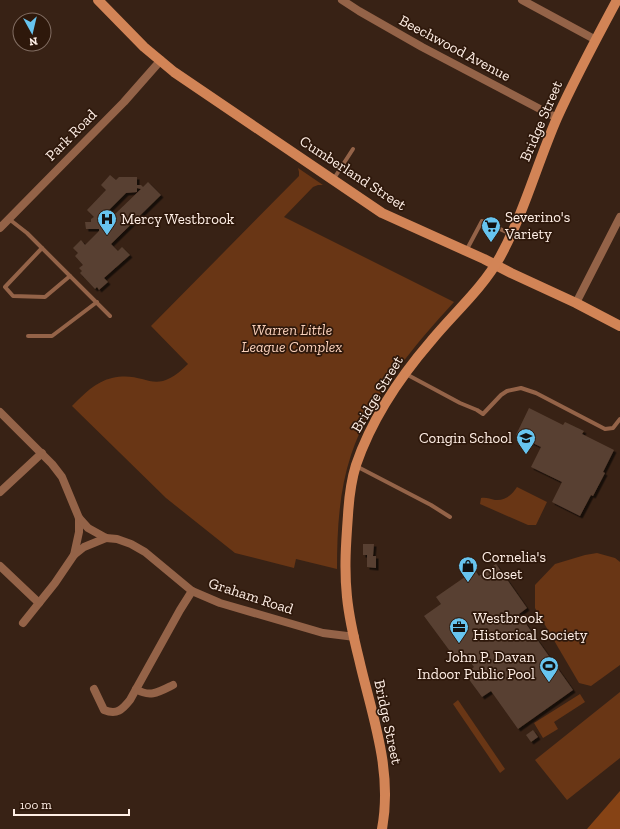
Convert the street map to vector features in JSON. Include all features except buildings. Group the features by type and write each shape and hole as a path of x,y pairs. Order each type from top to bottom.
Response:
{"street":[{"name":"Cumberland Street","path":"98,0 144,47 181,76 382,213 466,251 620,326"},
{"name":"Beechwood Avenue","path":"342,0 358,11 416,43 557,118"},
{"path":"522,0 596,40"},
{"name":"Bridge Street","path":"382,829 386,804 381,750 359,660 347,597 345,559 349,499 356,466 377,418 397,384 430,342 471,297 495,265 511,234 557,118 579,71 617,0"},
{"name":"Park Road","path":"0,228 124,102 161,60"},
{"path":"576,304 620,218"},
{"path":"0,412 42,453 62,478 79,518 78,536 74,555"},
{"path":"0,492 42,453"},
{"name":"Graham Road","path":"79,518 88,528 106,538 117,539 131,544 145,552 192,591 246,612 323,633 355,637"},
{"path":"22,623 56,583 74,555 91,543 106,538"},
{"path":"0,566 39,603"},
{"path":"94,689 104,710 112,713 120,710 125,705 136,689 192,591"},
{"path":"136,689 143,693 150,694 173,685"}],"lane":[{"path":"332,180 352,149"},
{"path":"10,219 27,233 110,316"},
{"path":"466,251 482,221 511,234"},
{"path":"42,248 5,287 13,296 45,297 70,276"},
{"path":"28,336 52,336 97,302"},
{"path":"405,374 460,403 478,410 483,414 501,395 507,391 521,388 536,393 605,429 614,428 620,420"},
{"path":"356,466 431,505 450,518"}],"green space":[{"name":"Warren Little League Complex","path":"298,168 323,185 313,187 284,217 454,302 423,337 395,373 359,433 347,469 341,497 338,526 337,569 296,559 294,568 235,553 166,498 72,406 100,382 112,378 134,377 158,382 166,380 176,374 188,364 151,326 299,176"},
{"path":"517,487 547,502 536,525 528,525 480,504 481,498 499,500 513,493"},
{"path":"597,553 615,558 620,562 620,665 591,686 579,683 535,608 535,585 555,564"},
{"path":"620,692 620,758 567,800 535,760"},
{"path":"580,694 585,702 554,722 558,729 543,738 534,723"},
{"path":"458,700 505,769 500,773 453,704"}],"shaded area":[{"path":"620,791 620,829 587,829"}],"place":[{"name":"Mercy Westbrook","path":"107,236"},
{"name":"Severino's Variety","path":"491,243"},
{"name":"Congin School","path":"526,455"},
{"name":"Cornelia's Closet","path":"468,583"},
{"name":"Westbrook Historical Society","path":"459,644"},
{"name":"John P. Davan Indoor Public Pool","path":"549,683"}]}
